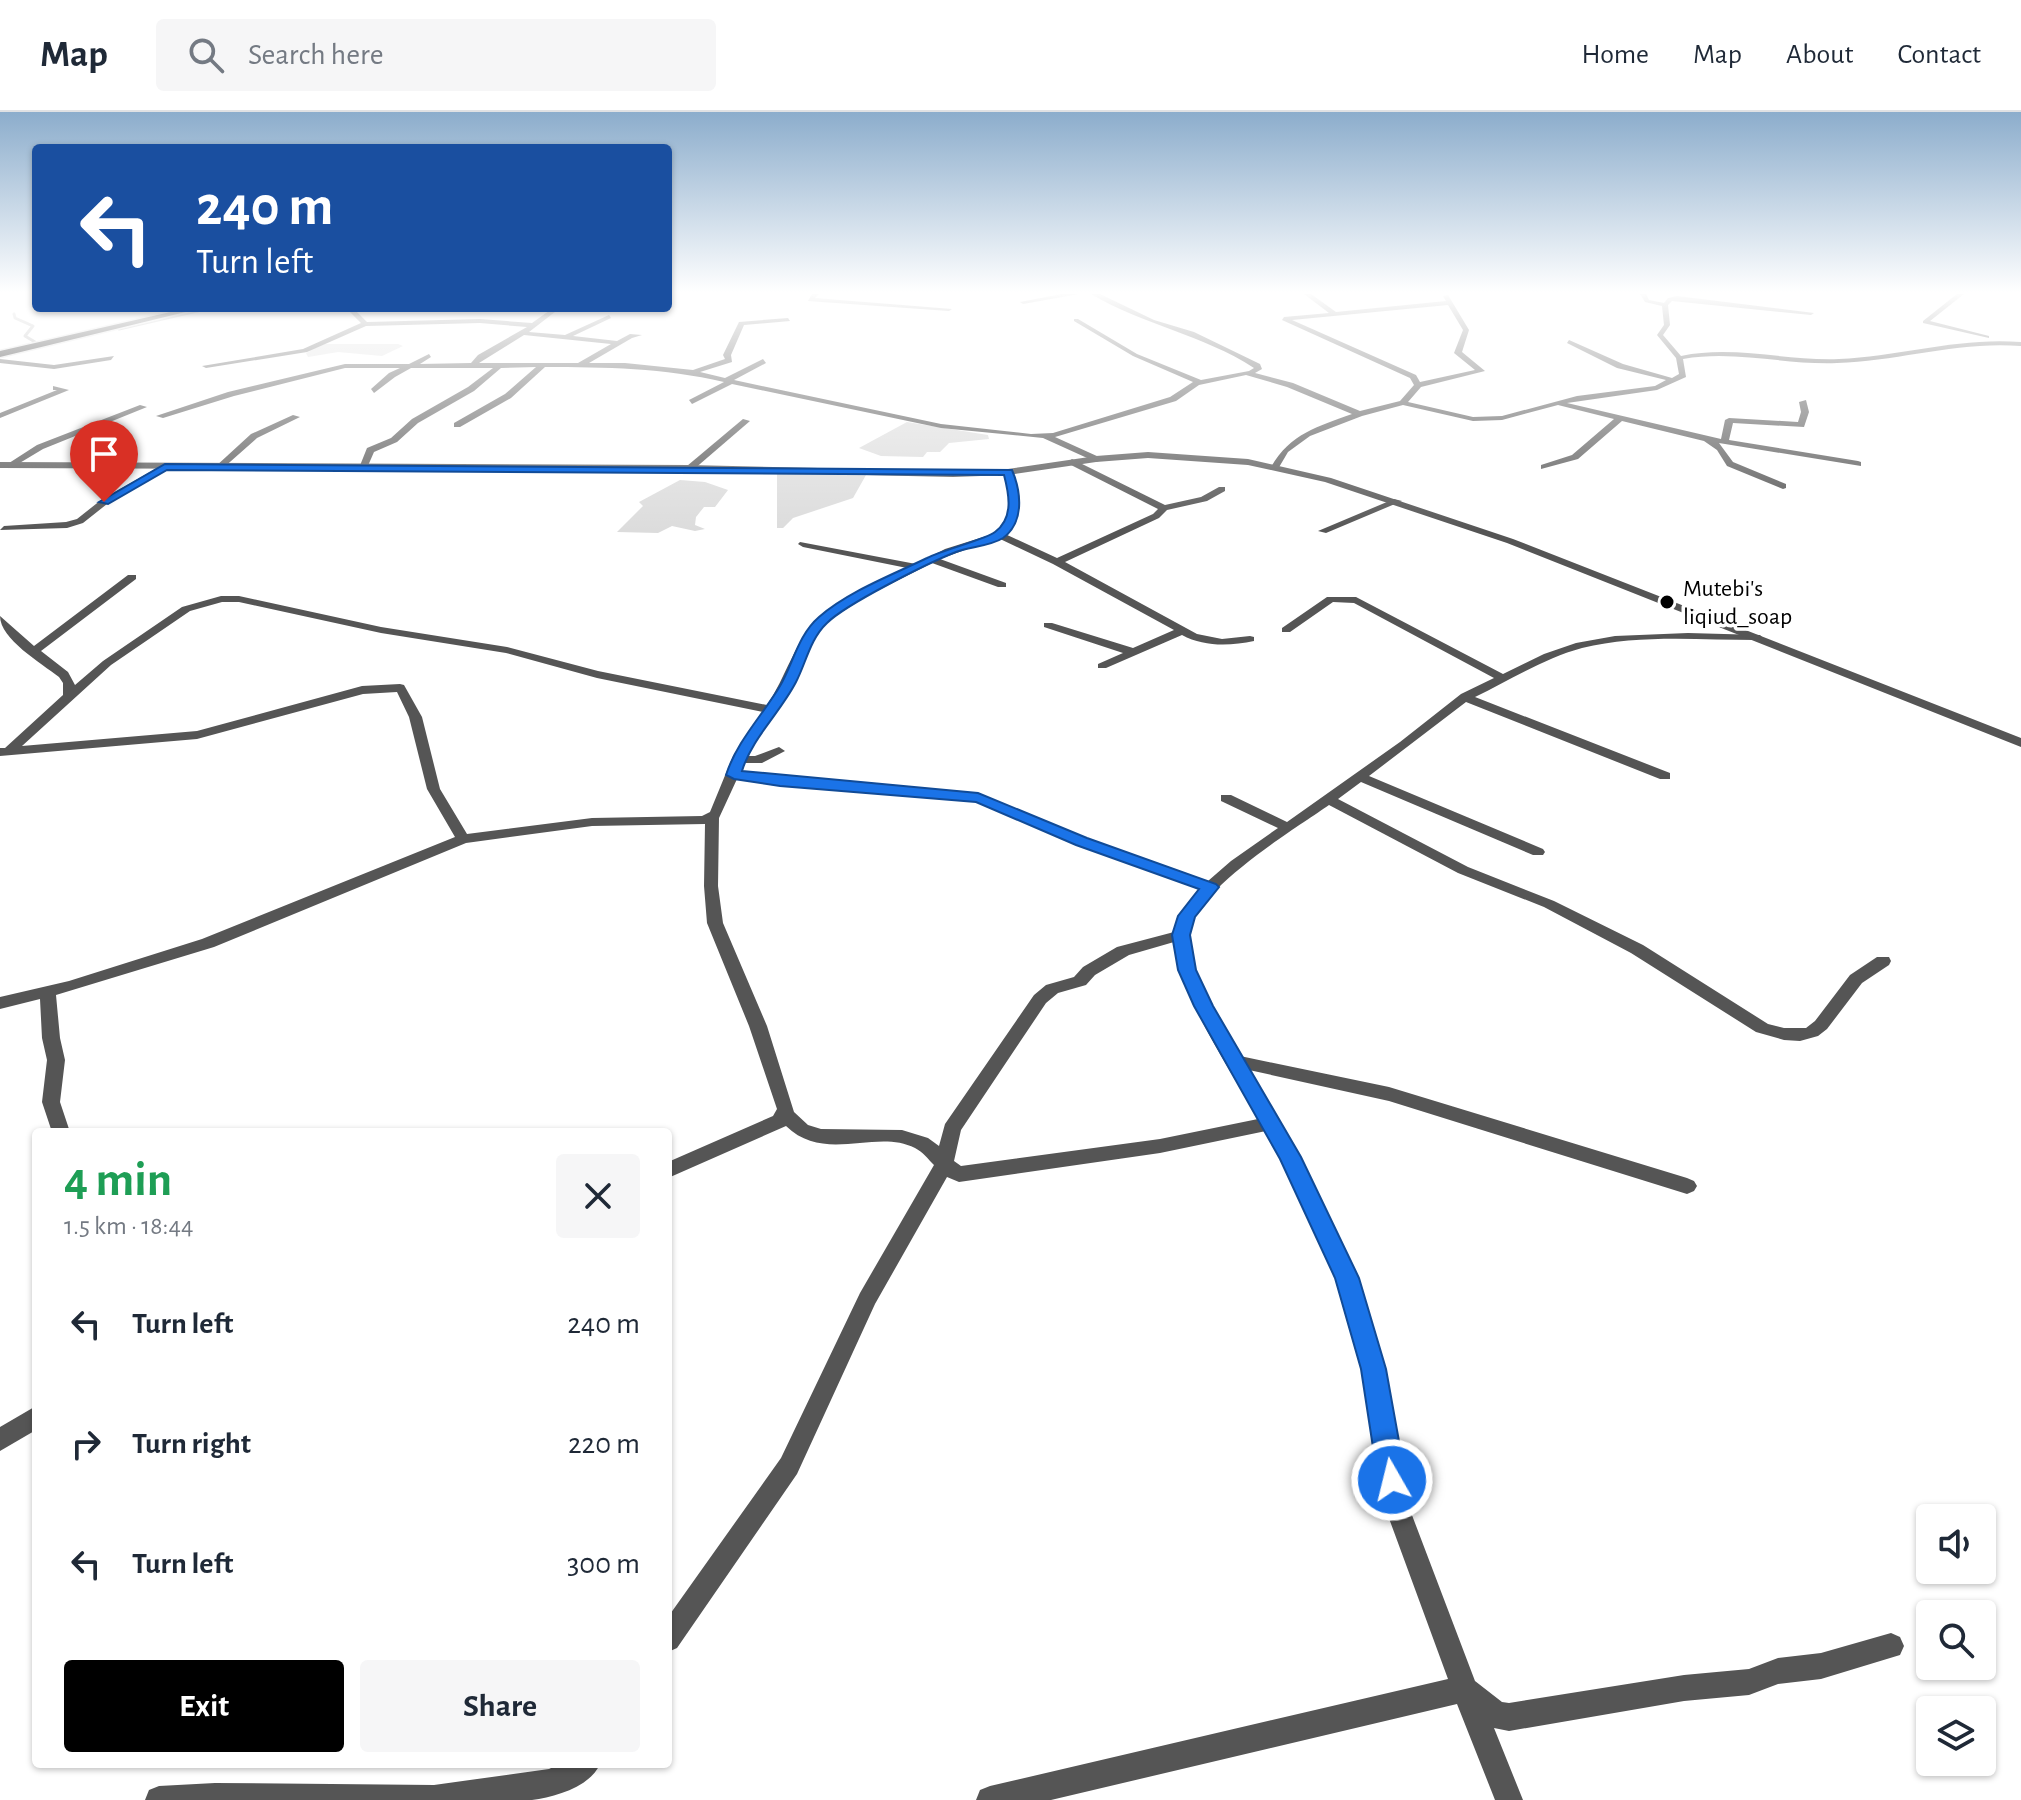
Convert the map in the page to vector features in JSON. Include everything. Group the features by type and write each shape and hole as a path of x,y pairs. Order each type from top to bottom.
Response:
{"street":[{"path":"160,416 218,397 316,373"},
{"path":"374,391 398,373"},
{"path":"363,468 370,450 394,440 415,421 471,389 491,373"},
{"path":"457,425 508,396 534,373"},
{"path":"694,373 941,426 1046,436 1096,459"},
{"path":"692,402 744,373"},
{"path":"1178,373 1202,383"},
{"path":"1046,436 1173,399 1202,383 1250,373 1290,385 1359,414"},
{"path":"1405,373 1418,385"},
{"path":"1403,403 1418,385 1477,373"},
{"path":"1646,373 1673,380"},
{"path":"1275,467 1295,441 1359,414 1403,403 1486,419 1577,398 1657,388 1684,373"},
{"path":"0,416 65,390 56,388"},
{"path":"1724,442 1729,430 1728,421 1732,419 1801,425 1805,412 1803,402"},
{"path":"1560,404 1705,439 1858,464"},
{"path":"5,465 44,445 143,407"},
{"path":"219,467 254,436 296,417"},
{"path":"1544,467 1575,457 1620,418"},
{"path":"690,468 746,421"},
{"path":"1705,439 1720,448 1730,464 1783,486"},
{"path":"5,465 1008,472 1096,459 1185,456 1275,467 1397,501 1567,562 2021,743"},
{"path":"1072,462 1164,508"},
{"path":"4,529 67,525 80,521 112,497 165,467"},
{"path":"999,535 1014,513 1014,496 1008,472"},
{"path":"1057,562 1156,516 1164,508 1204,499 1222,489"},
{"path":"1323,531 1397,501"},
{"path":"0,1003 48,993 208,943 463,839 592,822 705,820 716,814 739,759 788,683 803,648 822,620 863,594 969,543 999,535 1161,616 1182,631 1206,640 1250,639"},
{"path":"803,544 917,567"},
{"path":"932,560 1002,585"},
{"path":"33,652 132,577"},
{"path":"5,751 107,663 186,609 221,599 239,599 381,630 507,650 597,674 771,710"},
{"path":"1286,630 1331,599 1356,600 1502,678"},
{"path":"0,619 33,652 64,675 69,683 69,696"},
{"path":"1048,625 1132,652"},
{"path":"1102,666 1182,631"},
{"path":"1509,1800 1395,1502 1373,1369 1347,1278 1271,1123 1203,1006 1187,970 1181,935 1187,916 1210,887 1236,864 1330,800 1465,697 1548,656 1592,643 1688,636 1756,637"},
{"path":"5,751 197,735 362,690 400,688 418,722 428,773 438,798 463,839"},
{"path":"1465,697 1665,776"},
{"path":"739,759 757,760 779,751"},
{"path":"734,775 795,783 978,797 1082,841 1210,887"},
{"path":"1360,777 1538,852"},
{"path":"1226,798 1287,827"},
{"path":"1330,800 1463,870 1549,904 1637,949 1750,1020 1783,1036 1801,1036 1825,1023 1855,980 1883,961"},
{"path":"672,1168 780,1121 786,1109 758,1026 715,923 711,886 712,816"},
{"path":"672,1633 789,1466 867,1299 944,1165 952,1129 1040,999 1052,989 1080,981 1089,971 1123,951 1181,935"},
{"path":"48,993 56,1060 51,1102 60,1128"},
{"path":"1236,1061 1389,1094 1687,1186"},
{"path":"784,1113 806,1133 820,1136 891,1135 913,1139 927,1144 944,1165 959,1174 1145,1148 1271,1123"},
{"path":"0,1440 32,1420"},
{"path":"1464,1689 1496,1715 1509,1717 1684,1688 1749,1682 1778,1671 1821,1666 1891,1646"},
{"path":"990,1800 1464,1689"},
{"path":"159,1800 215,1797 434,1799 553,1783 579,1768"}],"shaded area":[{"path":"907,422 988,435 989,439 949,443 940,452 927,452 923,457 881,456 859,448"},
{"path":"777,472 866,475 853,498 793,518 783,528 777,528"},
{"path":"680,480 705,482 728,490 715,507 704,507 696,517 695,525 705,529 695,531 672,526 658,533 617,532 643,506 639,502"}],"place":[{"name":"Mutebi's liqiud_soap","path":"1667,602"}],"route":[{"path":"104,502 165,467 1008,472 1014,496 1014,513 999,535 949,551 863,594 822,620 803,648 788,683 740,756 734,775 780,782 978,797 1082,841 1210,887 1187,916 1181,935 1187,970 1203,1006 1290,1157 1347,1278 1373,1369 1392,1480"}]}
